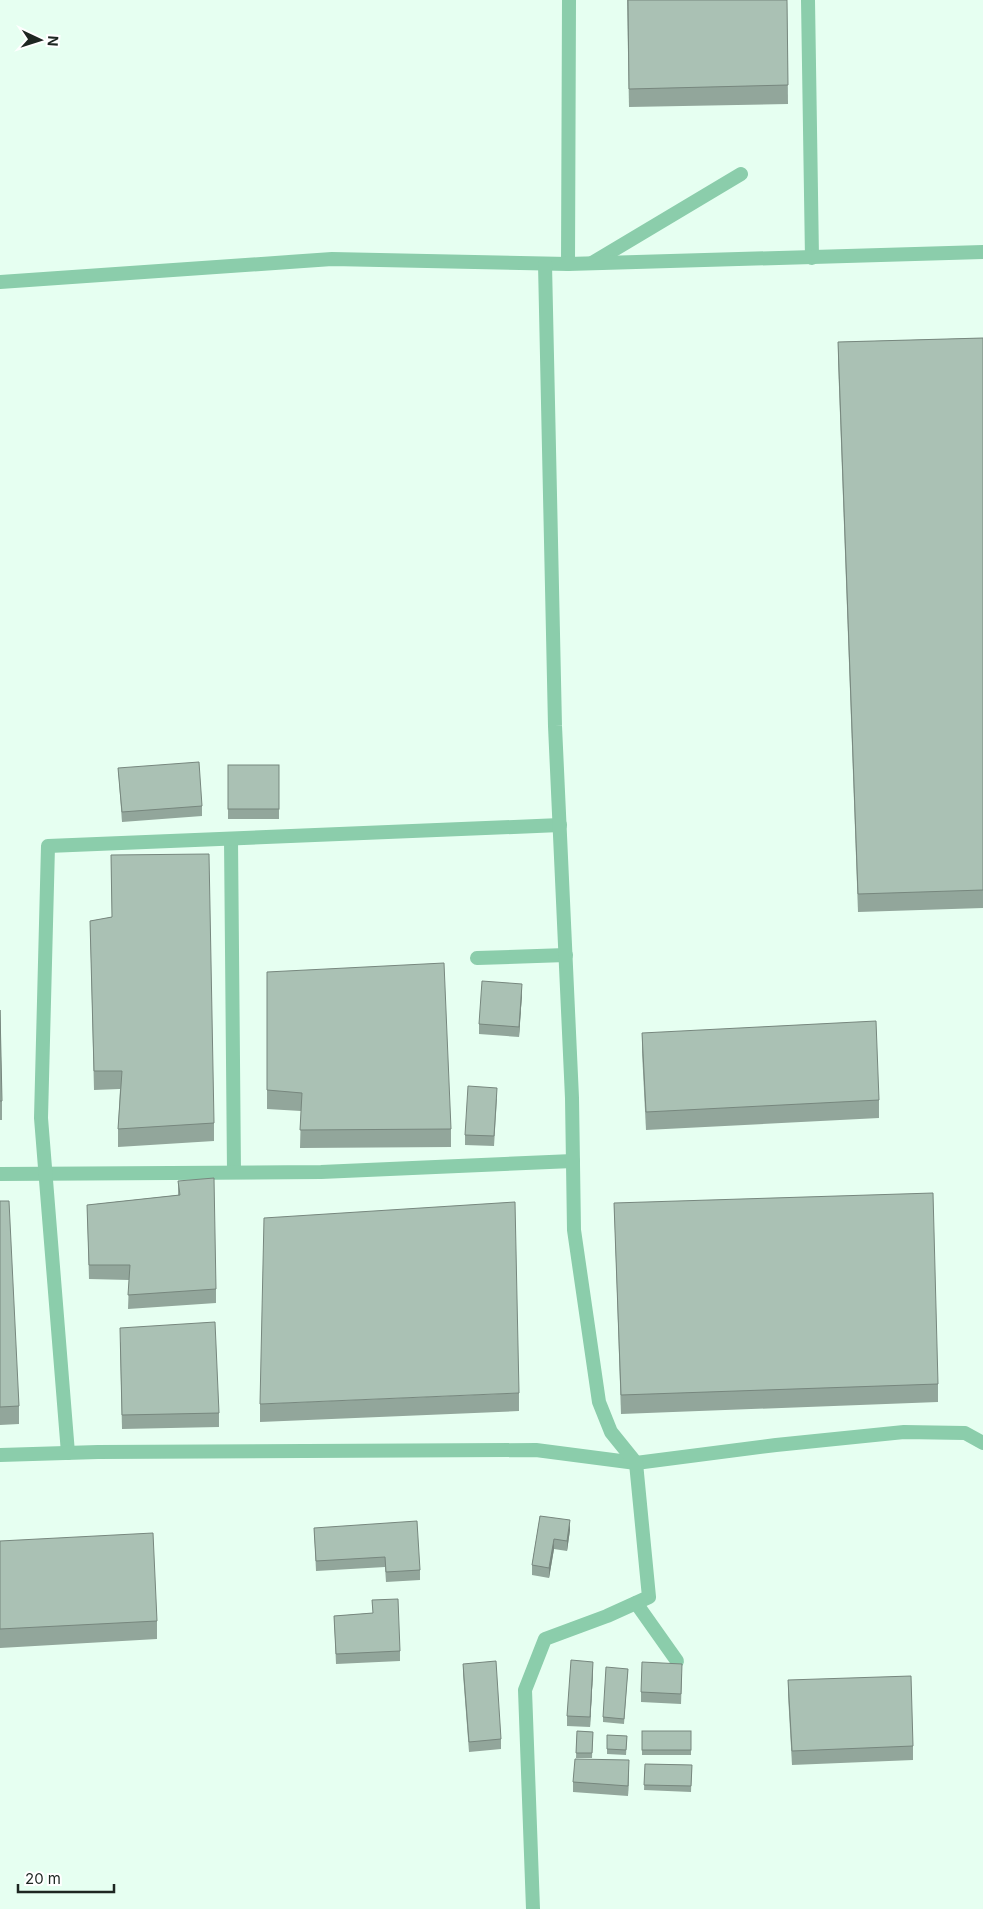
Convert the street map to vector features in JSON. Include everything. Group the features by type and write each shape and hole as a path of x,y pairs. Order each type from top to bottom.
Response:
{"lane":[{"path":"568,0 568,264"},
{"path":"808,0 812,258"},
{"path":"591,264 741,174"},
{"path":"0,282 332,259 591,264 983,252"},
{"path":"533,1909 525,1690 545,1639 649,1597 636,1463 612,1432 599,1402 574,1230 572,1098 555,726 545,264"},
{"path":"68,1453 41,1118 48,846 560,825"},
{"path":"231,838 234,1172"},
{"path":"477,958 566,956"},
{"path":"0,1174 321,1172 573,1161"},
{"path":"0,1455 536,1450 636,1463 776,1445 904,1432 965,1433 983,1443"},
{"path":"636,1603 677,1661"}],"building":[{"path":"628,0 787,0 788,85 629,89"},
{"path":"983,338 983,890 858,894 838,342"},
{"path":"199,762 202,806 122,812 118,768"},
{"path":"228,765 279,765 279,809 228,809"},
{"path":"209,854 214,1123 118,1129 122,1071 94,1071 90,921 112,917 111,855"},
{"path":"444,963 451,1129 300,1130 302,1093 267,1090 267,972"},
{"path":"482,981 522,984 519,1027 479,1024"},
{"path":"0,1010 2,1101 0,1101"},
{"path":"876,1021 879,1100 646,1112 642,1033"},
{"path":"468,1086 497,1088 494,1136 465,1135"},
{"path":"214,1178 216,1289 128,1295 130,1265 89,1265 87,1205 180,1195 178,1181"},
{"path":"933,1193 938,1384 621,1395 614,1203"},
{"path":"0,1201 9,1201 19,1406 0,1407"},
{"path":"515,1202 519,1393 260,1404 264,1218"},
{"path":"215,1322 219,1413 122,1415 120,1328"},
{"path":"540,1516 570,1520 567,1541 554,1539 549,1568 532,1565"},
{"path":"417,1521 420,1570 386,1572 385,1557 316,1561 314,1528"},
{"path":"153,1533 157,1621 0,1629 0,1541"},
{"path":"398,1599 400,1651 336,1654 334,1616 373,1613 372,1600"},
{"path":"571,1660 593,1662 590,1717 567,1716"},
{"path":"496,1661 501,1739 469,1742 463,1664"},
{"path":"642,1662 682,1664 681,1694 641,1692"},
{"path":"606,1667 628,1669 624,1719 603,1717"},
{"path":"911,1676 913,1746 792,1751 788,1680"},
{"path":"577,1731 593,1732 592,1753 576,1753"},
{"path":"642,1731 691,1731 691,1750 642,1750"},
{"path":"607,1735 627,1736 626,1750 607,1749"},
{"path":"575,1759 629,1760 628,1786 573,1782"},
{"path":"645,1764 692,1765 691,1786 644,1785"}]}
